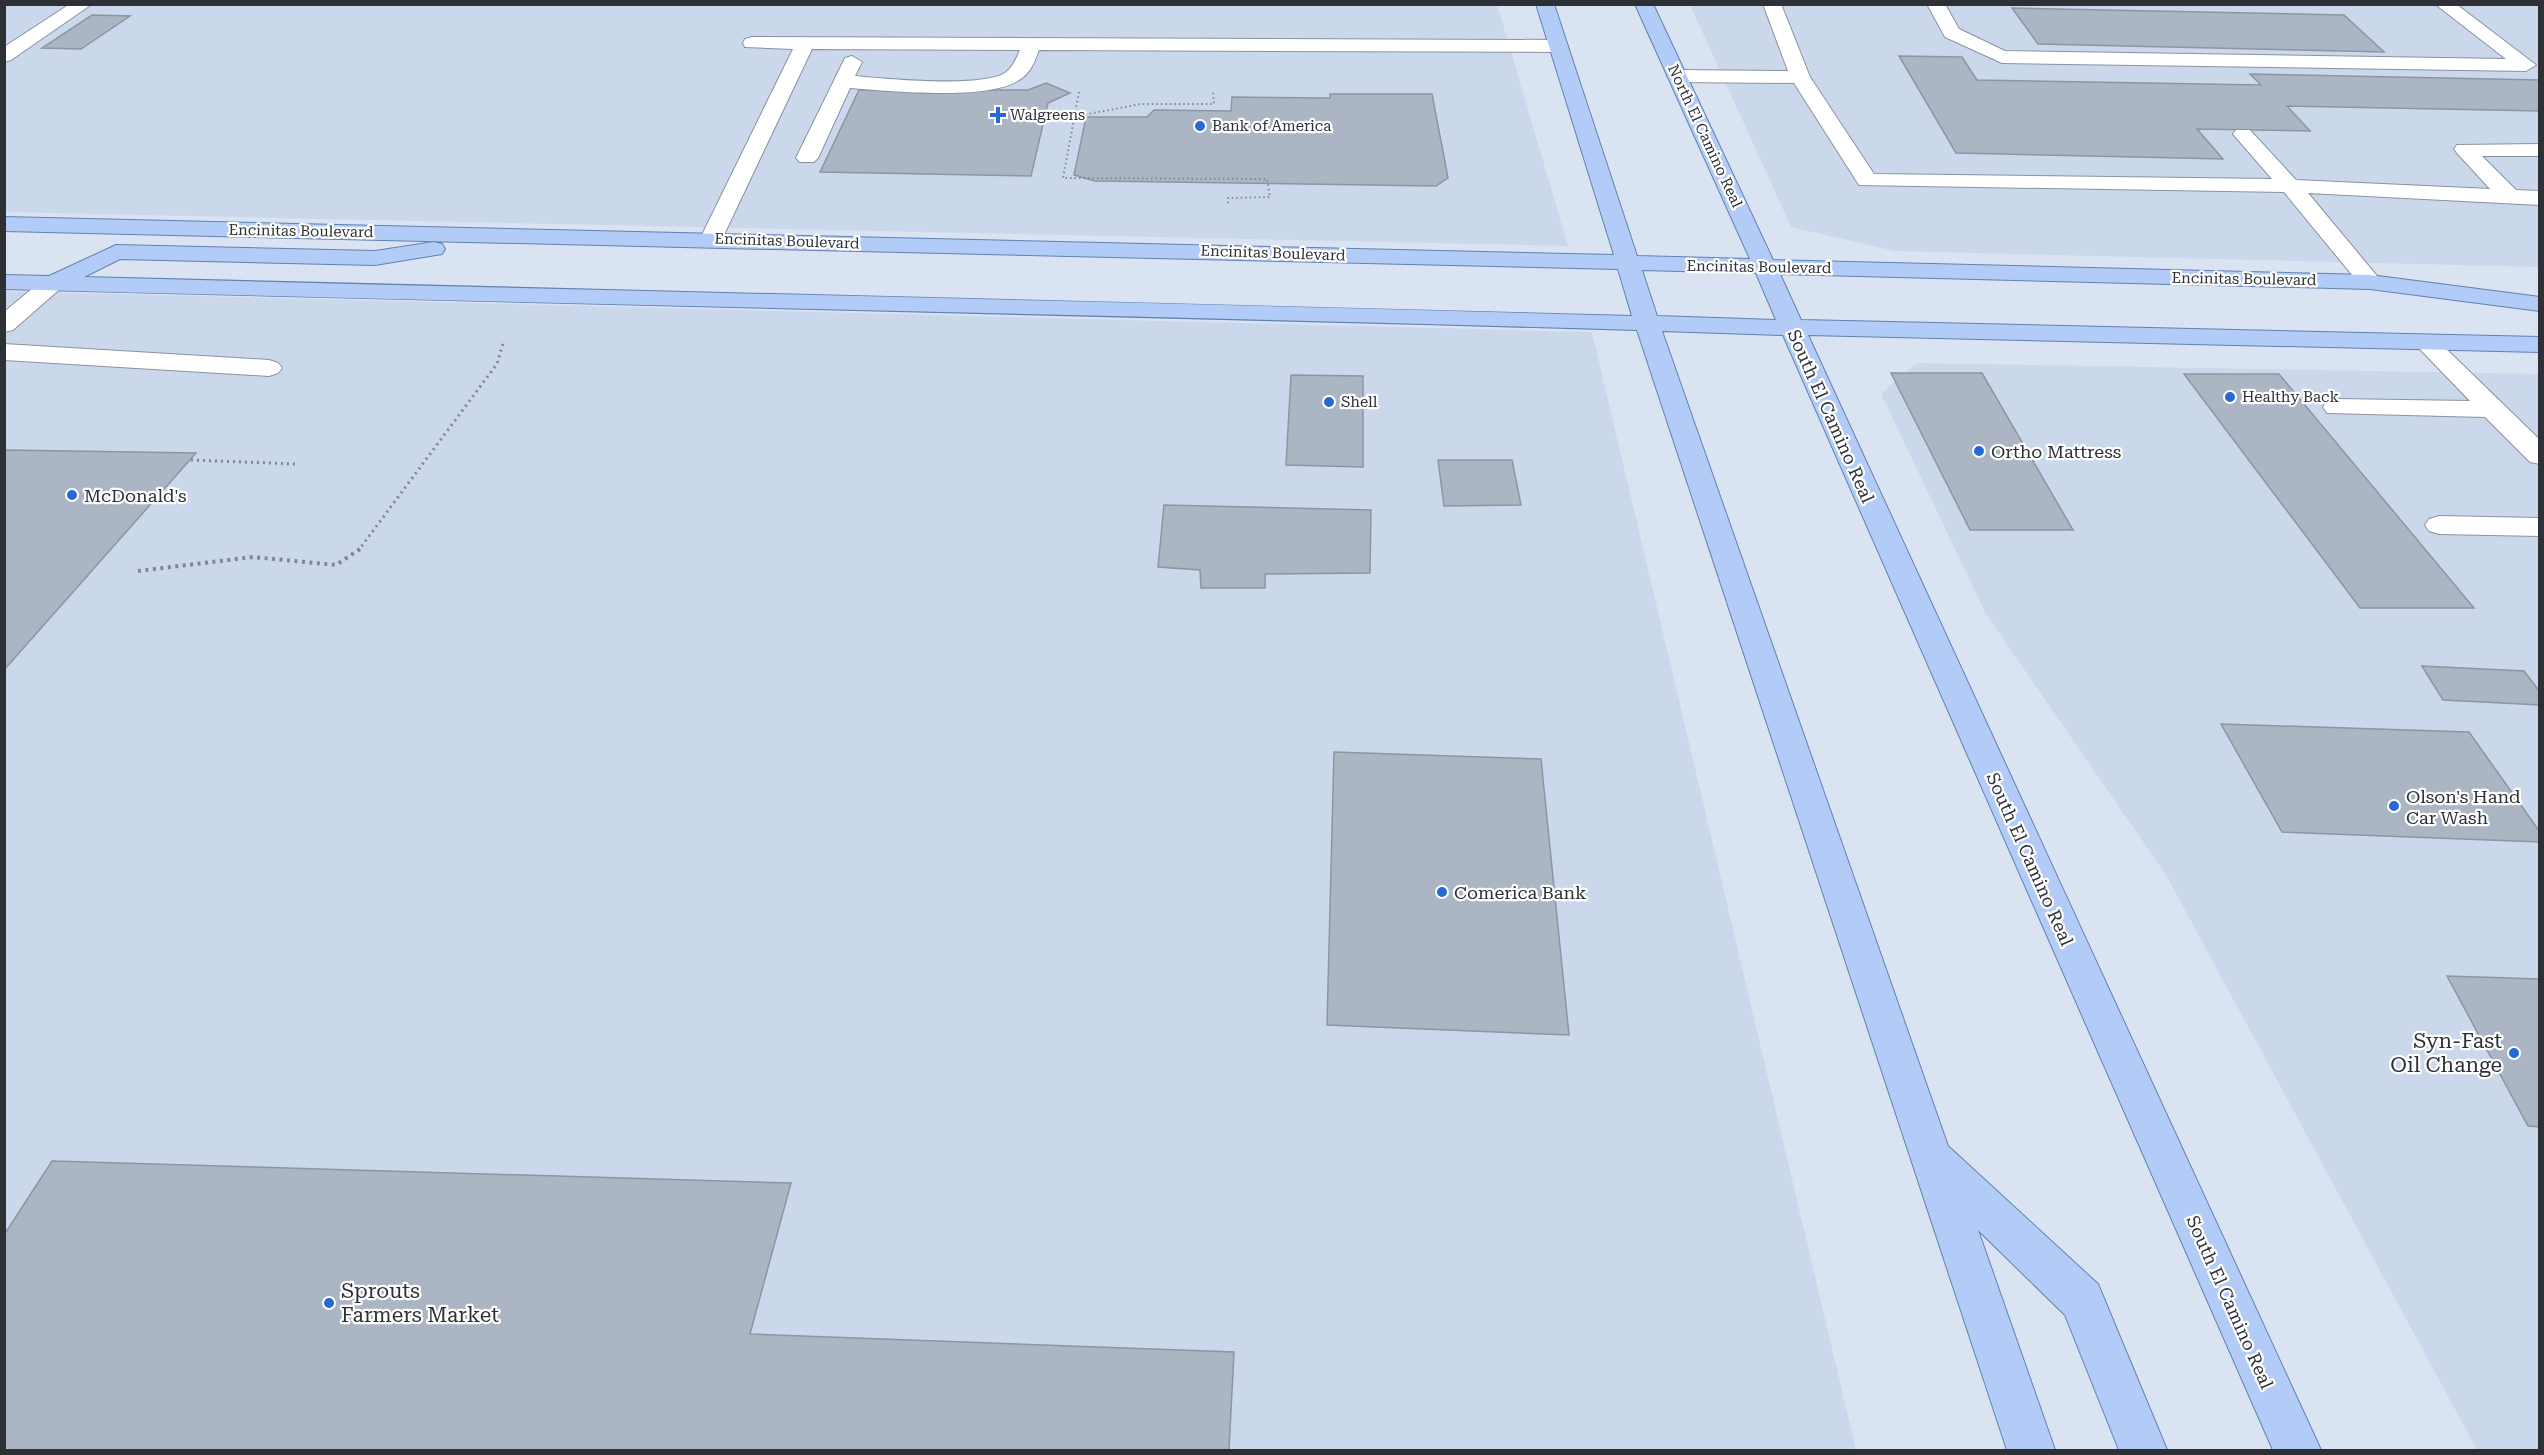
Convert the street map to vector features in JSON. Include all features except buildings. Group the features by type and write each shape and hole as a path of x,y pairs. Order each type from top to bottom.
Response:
{"main road":[{"path":"1545,4 1647,323 1934,1158 2031,1450"},
{"name":"North El Camino Real","path":"1644,4 1765,267"},
{"name":"Encinitas Boulevard","path":"4,224 711,239 2370,282 2540,304"},
{"path":"53,283 116,252 375,258 530,235"},
{"name":"South El Camino Real","path":"1765,267 2297,1450"},
{"path":"4,282 835,304 1017,305 2540,345"},
{"path":"1934,1158 2082,1300 2143,1450"}],"lane":[{"path":"4,56 83,4"},
{"path":"1772,4 1800,77 1867,180 2290,186 2540,198"},
{"path":"1936,4 1952,33 2002,57 2526,65 2444,4"},
{"path":"752,43 1559,46"},
{"path":"711,239 805,44"},
{"path":"807,158 860,44"},
{"path":"843,81 873,84 979,84 1006,80 1024,66 1031,44"},
{"path":"1677,76 1800,77"},
{"path":"2243,134 2290,186 2370,282"},
{"path":"2510,197 2464,149 2540,150"},
{"path":"4,325 53,283"},
{"path":"2426,343 2540,456"},
{"path":"4,352 269,368"},
{"path":"2336,407 2492,409"},
{"path":"2439,525 2540,527"}],"path":[{"path":"1072,117 1141,104 1214,104 1212,84"},
{"path":"1078,98 1072,117 1063,178 1267,178 1270,197 1228,198 1227,209"},
{"path":"138,571 253,557 336,565 360,549 497,364 504,339"},
{"path":"191,460 295,464"}],"shaded area":[{"path":"1497,4 1568,246 5,212 5,5"},
{"path":"1690,5 2539,5 2539,267 1895,251 1791,227"},
{"path":"4,291 1592,332 1856,1450 5,1450"},
{"path":"1917,363 2539,374 2539,1450 2477,1450 2166,875 1986,614 1881,394"}],"place":[{"name":"Walgreens","path":"998,115"},
{"name":"Bank of America","path":"1200,126"},
{"name":"Healthy Back","path":"2230,397"},
{"name":"Shell","path":"1329,402"},
{"name":"Ortho Mattress","path":"1979,451"},
{"name":"McDonald's","path":"72,495"},
{"name":"Olson's Hand Car Wash","path":"2394,806"},
{"name":"Comerica Bank","path":"1442,892"},
{"name":"Syn-Fast Oil Change","path":"2514,1053"},
{"name":"Sprouts Farmers Market","path":"329,1303"}]}
